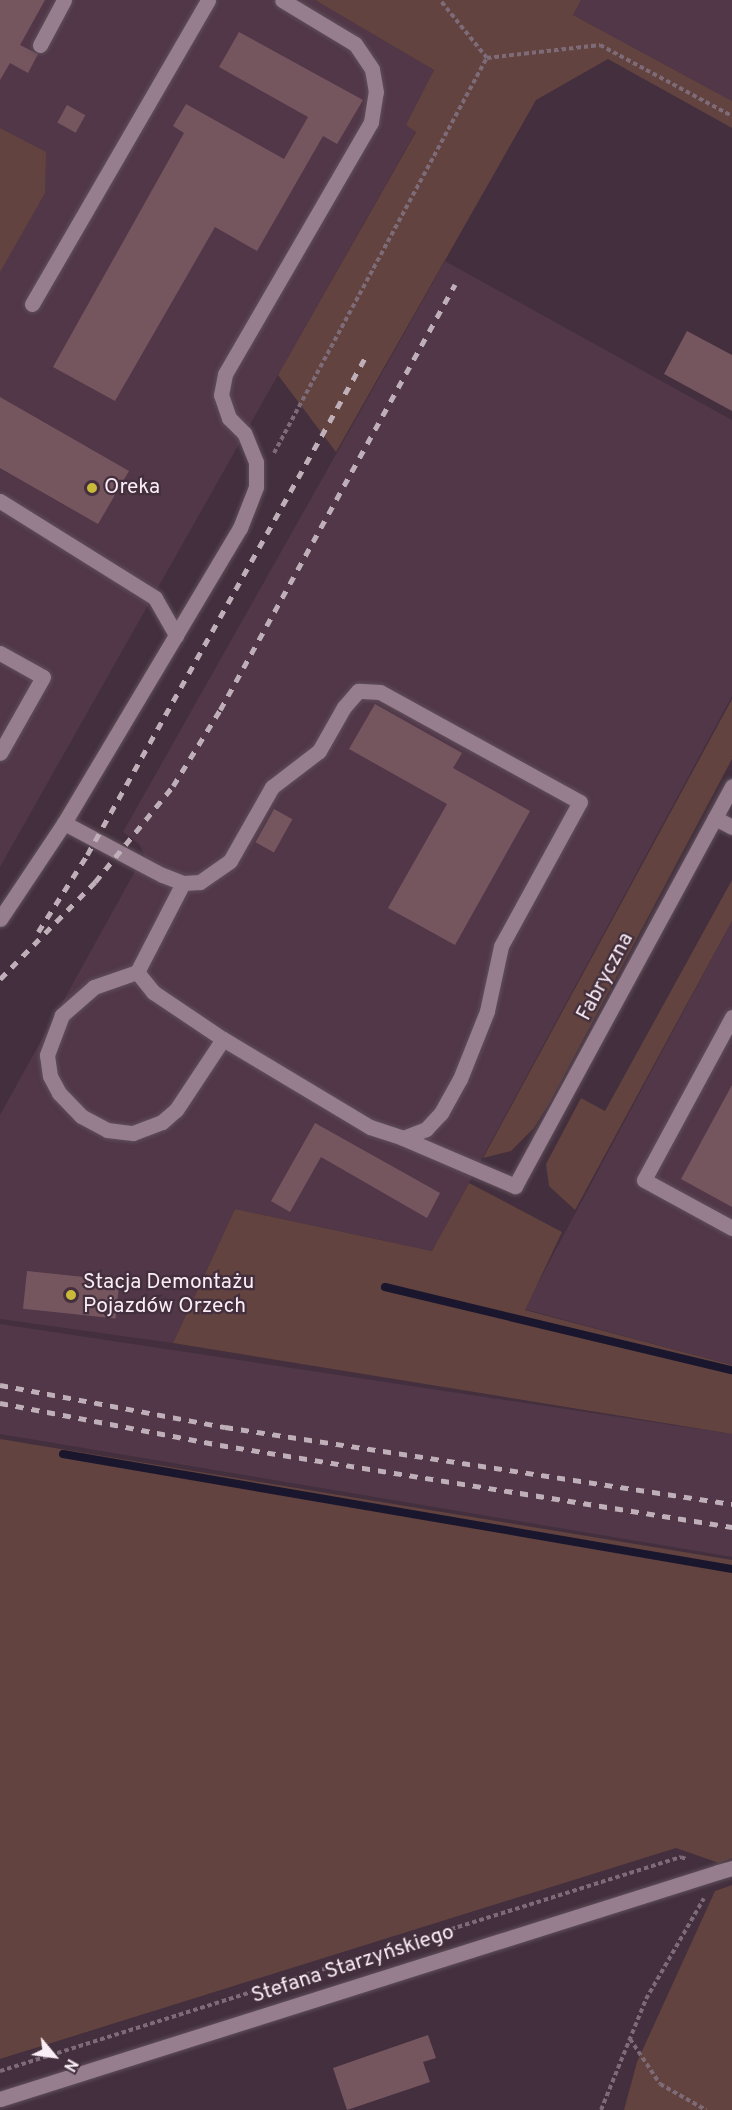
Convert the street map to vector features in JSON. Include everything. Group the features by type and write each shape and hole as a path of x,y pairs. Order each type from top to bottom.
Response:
{"street":[{"path":"40,45 64,0"},
{"path":"32,303 208,0"},
{"path":"0,920 64,823 240,528 256,487 256,462 244,433 229,418 221,395 225,374 371,122 376,92 372,69 355,44 282,0"},
{"path":"0,501 155,598 176,635"},
{"path":"0,653 43,678 0,753"},
{"path":"64,823 140,865 183,883 200,882 230,861 272,787 319,751 344,707 358,692 380,692 580,802 501,946 487,1011 460,1080 441,1113 426,1129 403,1138 370,1127 223,1039 153,992 137,972"},
{"name":"Fabryczna","path":"403,1138 515,1186 732,786"},
{"path":"715,818 732,827"},
{"path":"183,883 137,972 94,987 73,1002 54,1030 47,1055 50,1076 59,1093 81,1116 107,1130 133,1133 162,1122 185,1098 223,1039"},
{"path":"732,1017 644,1180 732,1228"},
{"name":"Stefana Starzyńskiego","path":"0,2099 725,1870"}],"path":[{"path":"441,0 488,58"},
{"path":"488,58 600,45 732,116"},
{"path":"272,456 488,58"},
{"path":"0,2071 681,1857 725,1870 646,1999 601,2110"},
{"path":"629,2038 660,2084 706,2110"}],"shaded area":[{"path":"0,0 315,0 434,70 407,125 416,131 0,867"},
{"path":"315,0 581,0 573,15 732,101 732,128 608,59 536,100 336,452 278,375 416,132 406,125 434,70"},
{"path":"581,0 732,0 732,101 573,15"},
{"path":"0,128 46,152 45,193 0,272"},
{"path":"445,261 732,420 732,696 432,1251 235,1209 173,1343 0,1319 0,1115 144,855 139,844 123,832"},
{"path":"732,699 732,759 550,1102 534,1128 511,1151 483,1158"},
{"path":"732,880 732,921 575,1210 549,1186 546,1164 581,1098 605,1111"},
{"path":"732,921 732,1365 524,1309"},
{"path":"469,1183 562,1232 525,1310 732,1365 732,1434 173,1343 235,1209 432,1251"},
{"path":"0,1324 732,1434 732,1557 0,1434"},
{"path":"0,1439 732,1560 732,1858 719,1863 676,1848 0,2059"},
{"path":"732,1885 732,2110 624,2110 637,2062 715,1891"}],"building":[{"path":"0,0 45,0 20,45 38,54 28,73 10,63 0,80"},
{"path":"239,32 363,100 337,144 323,136 257,251 215,227 115,401 53,367 184,133 173,126 186,104 284,159 308,117 219,67"},
{"path":"67,105 85,115 76,133 57,122"},
{"path":"687,331 732,355 732,411 664,374"},
{"path":"0,397 129,471 98,524 0,468"},
{"path":"375,704 462,753 453,768 530,811 455,945 388,908 447,804 349,749"},
{"path":"274,809 292,819 274,852 256,842"},
{"path":"732,1085 732,1207 681,1179"},
{"path":"315,1123 440,1193 427,1218 321,1157 290,1212 271,1201"},
{"name":"Stacja Demontażu Pojazdów Orzech","path":"27,1271 119,1281 116,1319 23,1309"},
{"path":"428,2035 436,2058 423,2062 430,2082 347,2110 333,2068"}],"waterway":[{"path":"385,1287 732,1370"},
{"path":"63,1454 732,1569"}],"railway":[{"path":"0,979 95,882 173,786 220,710 455,285"},
{"path":"38,932 87,855 366,356"},
{"path":"0,1385 225,1427 732,1504"},
{"path":"0,1403 220,1445 732,1527"}],"place":[{"name":"Oreka","path":"92,488"},
{"name":"Stacja Demontażu Pojazdów Orzech","path":"71,1295"}]}
